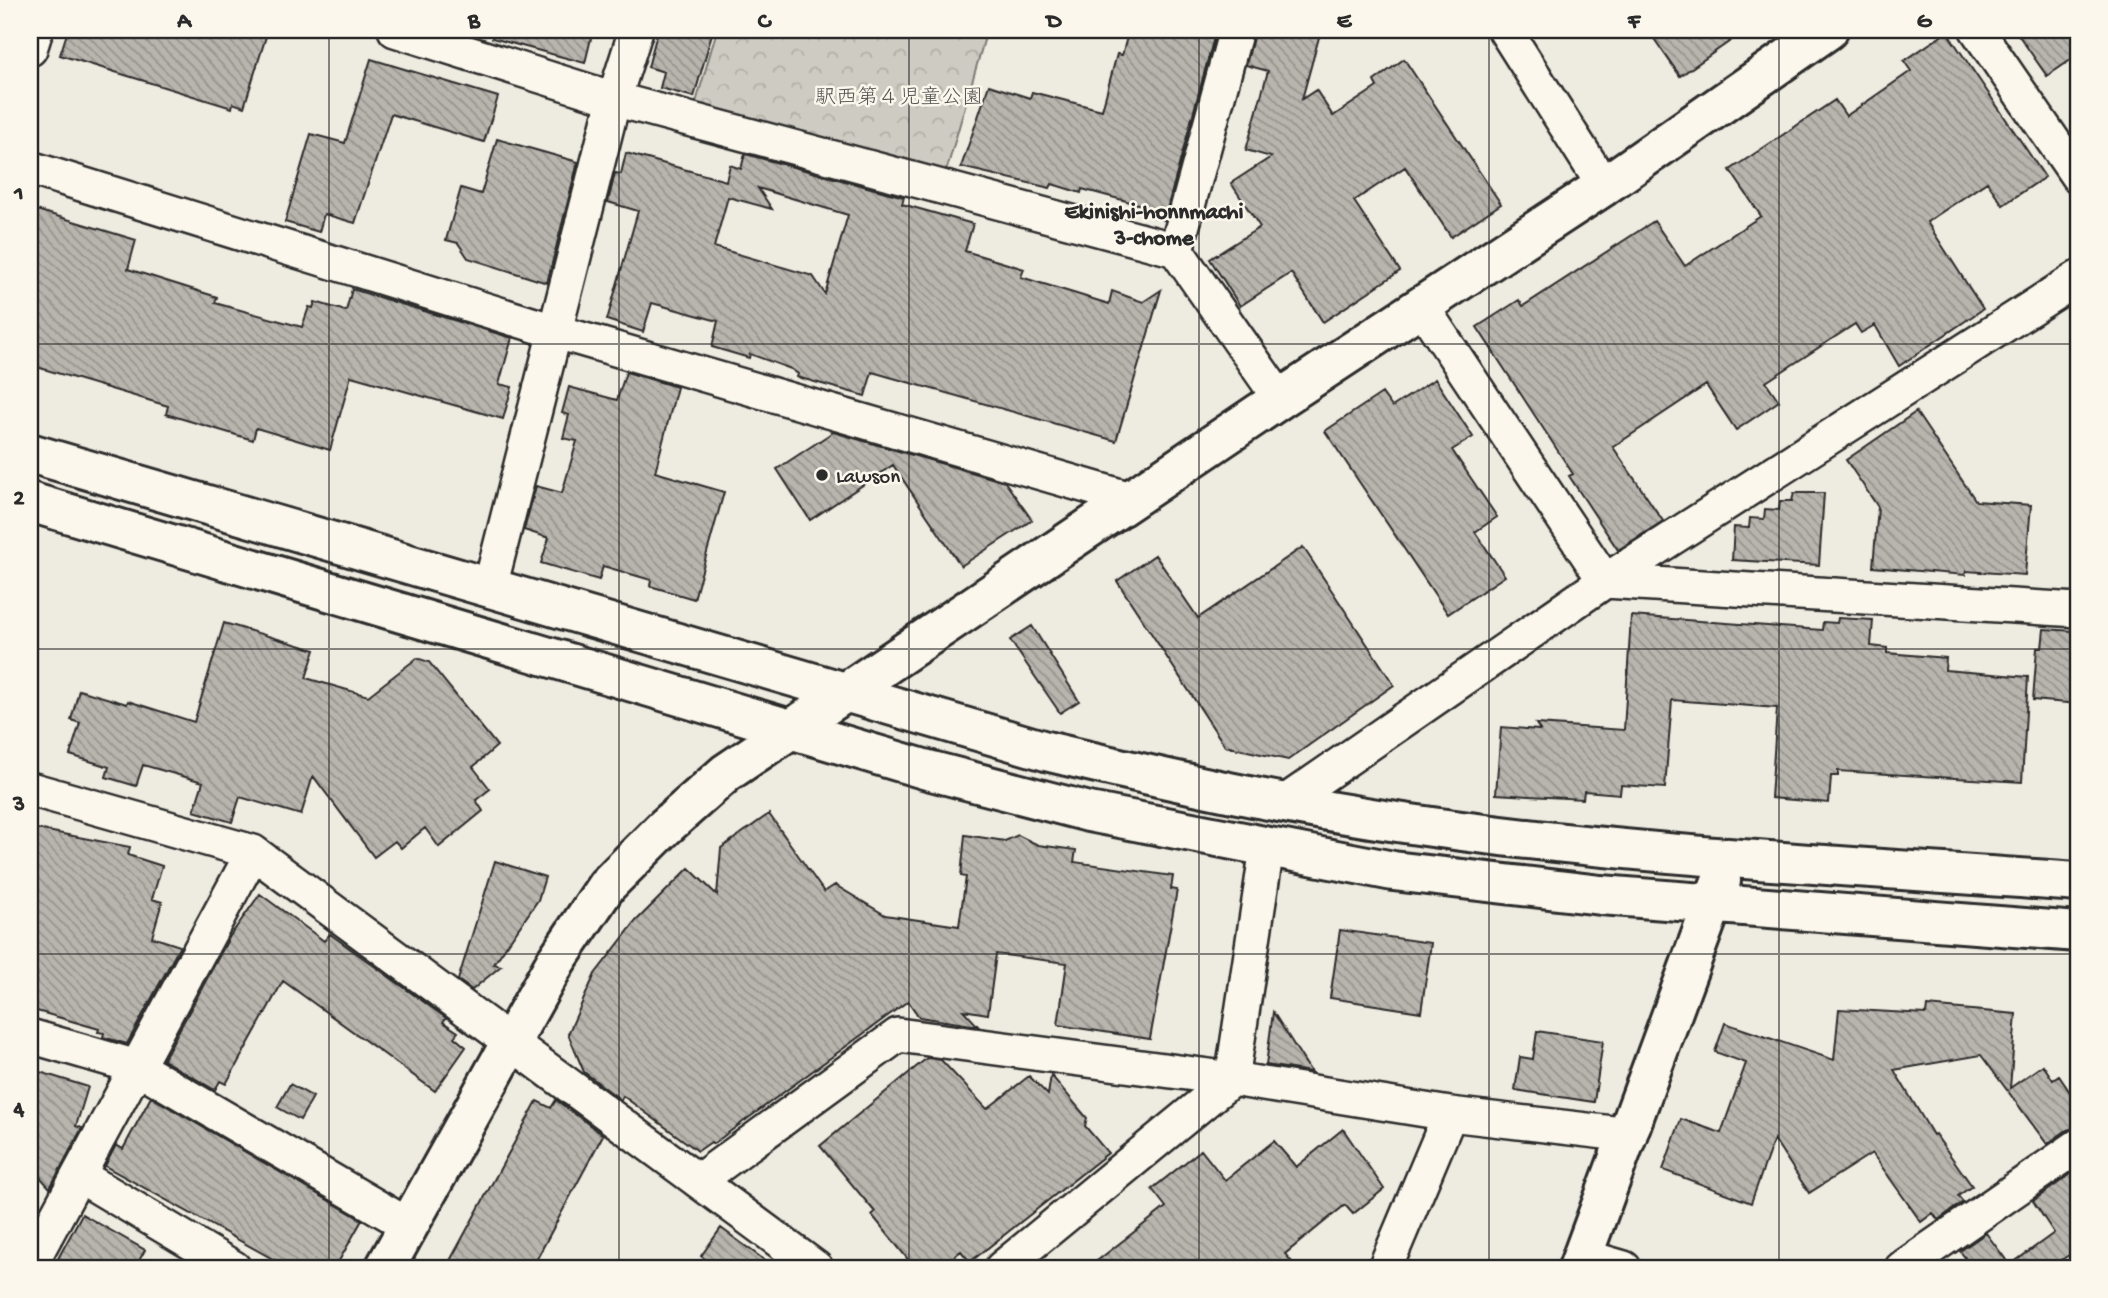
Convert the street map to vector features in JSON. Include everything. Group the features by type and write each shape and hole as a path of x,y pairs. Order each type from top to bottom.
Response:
{"street":[{"path":"30,49 36,30"},
{"path":"396,30 614,99 1176,250 1280,399"},
{"path":"490,587 557,332 614,99 636,30"},
{"path":"1176,250 1236,30"},
{"path":"1506,30 1604,186"},
{"path":"385,1268 556,961 607,886 665,827 726,773 1280,399 1604,186 1828,30"},
{"path":"1977,30 2078,177"},
{"path":"30,168 557,332 1131,499"},
{"path":"1285,802 1605,581 2078,278"},
{"path":"1422,307 1605,581"},
{"path":"30,453 1046,751 1285,802 1403,823 1570,844 2078,883"},
{"path":"30,502 924,769 1089,812 1393,871 1601,895 2078,932"},
{"path":"185,548 198,502"},
{"path":"1605,581 2078,610"},
{"path":"30,789 253,852 816,1268"},
{"path":"1002,1268 1232,1079 1268,848"},
{"path":"30,1265 253,852"},
{"path":"1624,1268 1581,1262 1630,1135 1730,856"},
{"path":"698,1181 898,1035 1232,1079 1450,1114 1630,1135"},
{"path":"30,1036 137,1067 408,1225"},
{"path":"1385,1268 1450,1114"},
{"path":"1902,1268 2078,1146"},
{"path":"79,1176 234,1268"}],"green space":[{"name":"駅西第４児童公園","path":"717,30 987,30 944,179 695,106"}],"building":[{"path":"68,30 202,30 235,40 237,30 268,30 244,107 233,103 232,108 60,55"},
{"path":"493,30 593,30 585,63 492,38"},
{"path":"658,30 713,30 694,97 660,88 664,72 648,67"},
{"path":"1129,30 1216,30 1164,220 1143,214 1145,206 1082,189 1081,193 1052,184 1050,188 961,167 989,85 1030,98 1032,92 1102,110 1117,54 1122,55"},
{"path":"1255,30 1321,30 1302,99 1316,90 1333,116 1377,87 1374,81 1404,59 1501,204 1451,237 1405,167 1354,201 1400,271 1323,322 1291,273 1240,306 1210,259 1260,227 1231,183 1271,157 1246,150 1268,71 1246,65"},
{"path":"1648,30 1746,30 1680,76"},
{"path":"2015,30 2078,30 2078,55 2047,76"},
{"path":"1947,32 2045,177 2003,205 1987,182 1927,222 1983,309 1899,366 1875,325 1861,333 1855,324 1766,382 1779,401 1736,430 1706,385 1613,447 1663,521 1618,550 1569,476 1573,474 1477,327 1519,300 1523,306 1654,221 1685,266 1761,216 1730,170 1835,100 1846,116 1911,71 1904,61"},
{"path":"371,59 498,97 484,142 391,114 355,223 324,214 319,232 285,222 311,134 345,143"},
{"path":"497,139 578,162 547,283 468,258 458,243 446,240 461,188 481,194"},
{"path":"626,153 726,181 730,165 741,169 745,154 904,197 902,204 973,224 965,251 1024,269 1021,277 1109,304 1112,291 1143,302 1161,290 1116,441 872,372 865,396 797,377 798,374 791,369 750,354 749,358 712,347 718,321 652,303 643,332 607,320 638,211 608,202 615,173 621,174","holes":["758,188 848,215 825,294 813,276 714,247 728,197 772,209"]},
{"path":"30,208 136,240 128,269 217,297 215,303 302,327 309,307 313,308 315,302 346,311 352,289 512,338 499,384 512,387 503,419 351,376 330,450 256,428 253,440 166,414 168,406 30,365"},
{"path":"626,372 677,387 655,472 724,492 694,599 650,586 651,580 603,566 599,580 541,563 549,538 524,530 536,486 562,493 577,441 563,438 569,415 562,413 569,387 617,400"},
{"path":"1435,379 1473,437 1452,450 1497,517 1475,532 1505,576 1448,614 1325,431 1382,393 1392,407"},
{"path":"1916,412 1976,501 2031,505 2025,575 1966,571 1965,575 1873,567 1878,507 1846,460"},
{"path":"833,432 1005,482 1032,520 961,566 893,465 810,520 777,469"},
{"path":"1794,493 1824,493 1819,565 1732,560 1734,527 1749,528 1750,518 1764,519 1765,509 1779,510 1780,501 1792,501"},
{"path":"1303,547 1394,685 1288,760 1225,746 1117,581 1155,555 1198,618"},
{"path":"1631,616 1822,630 1823,622 1837,623 1838,618 1873,620 1871,646 1887,648 1887,653 1946,658 1945,670 2028,677 2022,782 1838,771 1838,776 1831,776 1829,803 1771,798 1777,708 1672,700 1665,788 1621,785 1620,794 1584,791 1583,799 1496,794 1501,727 1540,730 1536,724 1624,730"},
{"path":"224,623 315,650 306,678 368,696 417,658 429,662 497,746 473,767 490,789 476,800 483,811 439,847 425,828 401,848 395,841 374,857 313,776 301,815 240,797 232,822 194,811 203,782 143,765 136,786 106,777 109,767 70,755 80,723 71,720 79,690 127,704 128,701 194,722"},
{"path":"1032,626 1079,701 1060,713 1010,640"},
{"path":"2044,629 2074,631 2074,636 2078,637 2078,704 2033,700 2037,648 2042,648"},
{"path":"769,814 824,892 835,885 885,915 959,926 966,877 961,876 965,835 1005,841 1018,835 1038,845 1076,850 1074,862 1173,876 1171,889 1177,890 1150,1039 1058,1025 1067,963 996,954 988,1014 963,1010 978,1026 919,1017 908,1001 713,1144 711,1142 698,1151 623,1096 621,1100 584,1072 568,1034 595,974 636,921 689,868 717,895 721,848"},
{"path":"37,829 130,847 128,855 162,866 152,899 162,902 152,937 180,946 127,1044 103,1037 104,1033 98,1032 99,1029 30,1009 37,975 30,973 30,842"},
{"path":"495,861 545,877 538,900 494,964 501,966 472,990 458,980"},
{"path":"260,894 324,941 330,934 446,1018 443,1022 458,1032 454,1037 466,1047 435,1091 283,981 226,1084 220,1081 215,1090 163,1060 230,936"},
{"path":"1340,930 1431,943 1421,1012 1330,998"},
{"path":"1927,1006 2016,1014 2010,1088 2043,1065 2053,1080 2059,1076 2078,1104 2078,1127 2067,1130 2047,1144 1981,1055 1894,1070 1933,1135 1935,1134 1972,1186 1958,1196 1963,1202 1938,1220 1933,1213 1921,1222 1872,1153 1809,1193 1774,1139 1751,1203 1663,1170 1681,1119 1721,1133 1746,1063 1715,1052 1725,1023 1834,1060 1839,1009 1926,1014"},
{"path":"1273,1012 1311,1072 1266,1065"},
{"path":"1537,1031 1603,1041 1594,1102 1515,1090 1520,1057 1533,1059"},
{"path":"927,1058 941,1060 987,1109 1029,1076 1048,1095 1051,1075 1087,1118 1085,1126 1108,1153 970,1262 961,1251 940,1268 915,1268 872,1215 875,1212 820,1146"},
{"path":"30,1069 88,1087 76,1126 82,1128 50,1188 30,1166"},
{"path":"290,1084 313,1097 300,1120 277,1107"},
{"path":"151,1097 362,1220 335,1268 289,1268 105,1166 116,1145 123,1149"},
{"path":"556,1100 603,1135 532,1268 446,1268 537,1101 551,1108"},
{"path":"1343,1129 1384,1189 1353,1214 1345,1205 1285,1254 1297,1268 1088,1268 1166,1207 1152,1189 1201,1150 1225,1180 1274,1141 1296,1167"},
{"path":"2078,1169 2078,1268 2069,1255 2049,1268 1973,1268 1960,1251 1986,1233 2010,1265 2054,1233 2033,1201"},
{"path":"82,1214 145,1250 135,1268 53,1268"},
{"path":"721,1228 775,1268 717,1268 701,1256"}],"place":[{"name":"Lawson","path":"822,475"}],"district":[{"name":"Ekinishi-honnmachi 3-chome","path":"1154,223"}]}
